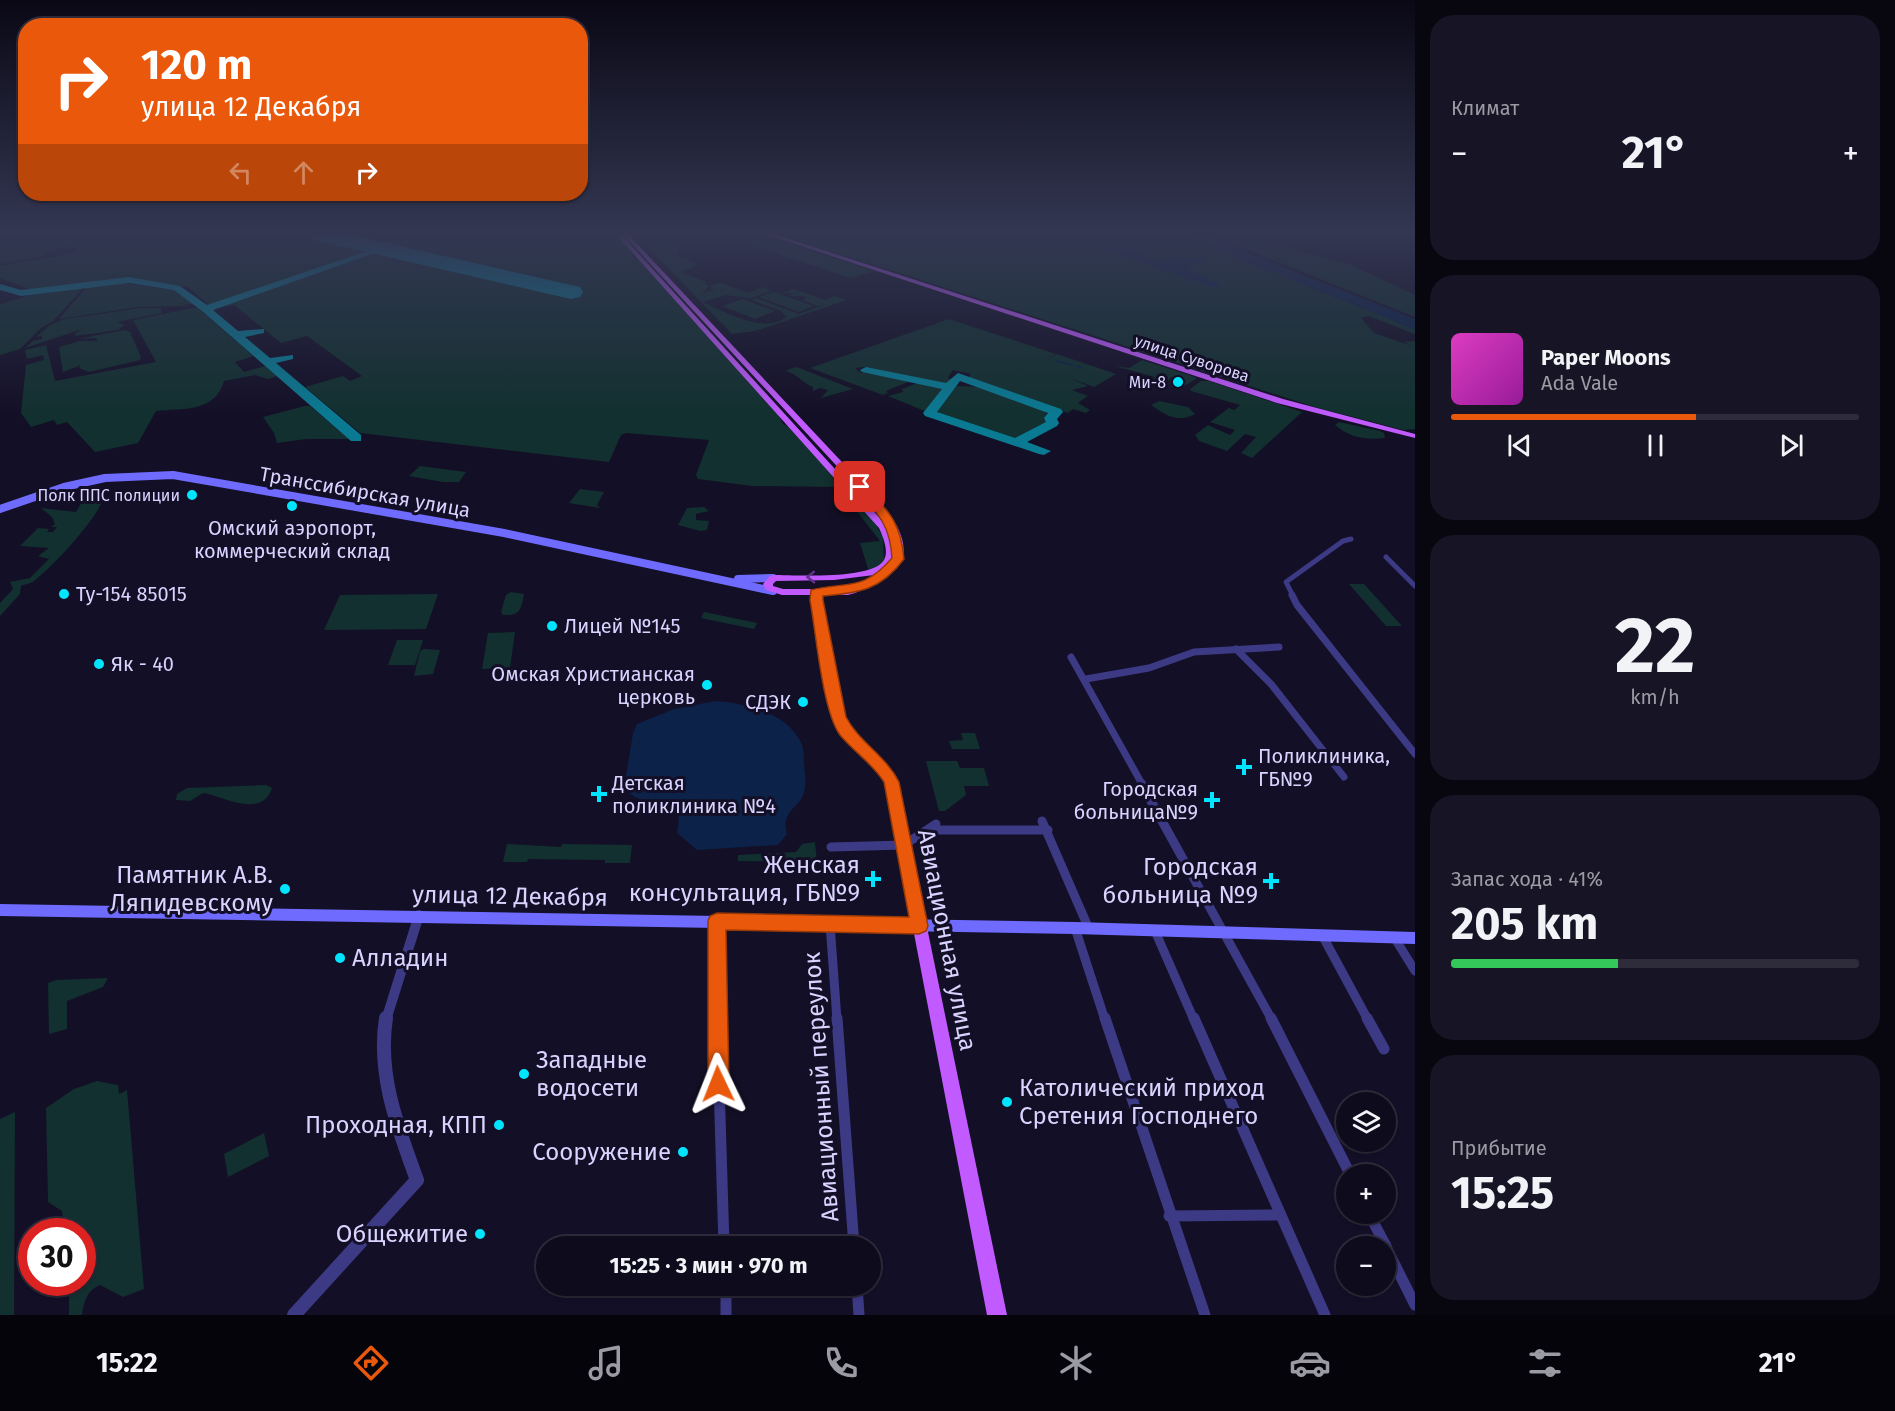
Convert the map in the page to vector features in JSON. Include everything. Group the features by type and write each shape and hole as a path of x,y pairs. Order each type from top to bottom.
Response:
{"main road":[{"path":"675,292 879,520 890,548 889,561 881,569 866,575 726,579"},
{"name":"улица Суворова","path":"946,292 1261,395 1415,436"},
{"path":"726,579 773,591 816,593 858,589 893,567 898,559 898,547 889,519 769,395"},
{"path":"836,474 846,472"},
{"name":"Транссибирская улица","path":"0,509 82,480 139,474 173,475 436,520 726,579"},
{"path":"848,576 859,582 858,589"},
{"path":"773,578 768,584 773,591"},
{"name":"Авиационная улица","path":"816,593 838,717 846,731 888,774 997,1315"},
{"name":"улица 12 Декабря","path":"0,910 418,915 1075,928 1415,938"}],"street":[{"path":"1351,539 1343,541 1286,582 1297,605 1415,754"},
{"path":"1386,556 1415,586"},
{"path":"1086,679 1149,668 1194,652 1278,647"},
{"path":"1236,649 1271,684 1344,777"},
{"path":"1071,657 1086,679 1225,932 1345,1164"},
{"path":"1042,821 1048,830 1089,929"},
{"path":"831,847 904,845 933,827 1048,830"},
{"path":"294,1315 417,1180 384,1068 382,1046 396,987 418,915"},
{"path":"717,921 717,1037 724,1236"},
{"name":"Авиационный переулок","path":"830,924 853,1236"},
{"path":"1075,928 1169,1216 1205,1315"},
{"path":"1155,931 1280,1215 1288,1226 1325,1315"},
{"path":"1322,935 1384,1049"},
{"path":"1394,937 1415,971"},
{"path":"1169,1216 1280,1215"},
{"path":"1396,1267 1415,1305"},
{"path":"726,1296 726,1315"},
{"path":"858,1296 859,1315"}],"green space":[{"path":"79,292 53,321 41,328 20,349 0,355 0,304 37,293"},
{"path":"82,292 179,292 195,305 179,303 190,306 138,307 59,319"},
{"path":"194,292 668,292 777,412 783,424 790,427 874,521 883,537 884,561 878,568 869,572 860,543 880,541 838,487 752,486 698,479 696,475 709,440 626,433 621,435 609,462 360,433 305,387 343,376 350,381 362,376 307,336 281,343 234,305 214,309"},
{"path":"692,292 703,292 701,295 706,292 768,292 751,298 726,295 703,302 743,319 767,323 777,322 786,317 781,311 751,300 756,298 799,314 826,304 817,306 802,300 807,297 788,295 795,293 782,293 803,292 826,300 834,296 847,300 755,331 732,334"},
{"path":"775,292 814,306 799,312 759,297"},
{"path":"959,292 1323,292 1415,329 1415,334 1369,316 1361,318 1374,333 1412,346 1404,342 1415,341 1415,429 1403,430 1315,407"},
{"path":"1354,292 1409,292 1415,295 1415,317"},
{"path":"743,299 775,311 755,319 722,306"},
{"path":"141,308 161,308 162,313 117,322 125,325 118,330 75,336 82,329 25,348 33,341 42,339 42,336 36,337 50,325 64,319"},
{"path":"198,308 253,356 235,362 244,372 265,366 277,376 268,379 255,375 224,381 220,391 205,404 187,409 156,411 138,443 95,452 67,422 57,425 54,420 31,427 21,413 26,365 44,360 43,355 27,359 25,350 46,345 55,381 156,362 133,320"},
{"path":"949,319 1056,354 1036,366 1057,354 1116,374 1094,387 1067,377 1088,386 1072,390 1088,396 1078,403 1090,410 1086,413 1073,409 1068,413 972,379 969,377 971,374 953,370 948,377 952,383 945,386 864,367 855,368 859,372 907,380 908,382 886,391 888,393 883,395 810,368"},
{"path":"124,330 130,332 141,357 140,360 89,372 79,368 81,365 63,372 59,347 80,341 98,341 96,338 78,339"},
{"path":"1142,360 1196,379 1179,389 1187,381 1171,377 1165,385 1151,381 1155,377 1115,366 1129,368"},
{"path":"795,367 853,389 821,398 828,390 820,388 813,391 813,387 785,371"},
{"path":"1201,381 1209,381 1302,412 1252,458 1241,453 1256,437 1245,434 1227,451 1199,441 1195,435 1208,425 1230,435 1235,430 1210,422 1229,408 1234,410 1240,405 1191,391 1190,389"},
{"path":"920,382 946,390 927,412 888,396 903,392 902,389"},
{"path":"958,386 986,387 1045,410 1050,423 1015,441 940,416 936,409 953,388"},
{"path":"1159,401 1188,407 1195,414 1182,418 1171,417 1151,405"},
{"path":"310,406 349,439 306,439 277,443 274,433 263,417"},
{"path":"1339,422 1380,431 1384,433 1385,438 1371,439 1352,435 1335,425"},
{"path":"420,466 466,472 459,482 443,482 409,476"},
{"path":"90,489 106,489 104,499 88,524 65,552 42,574 32,582 21,586 20,594 0,616 0,603 13,589 10,582 30,578 49,559 38,556 49,548 20,546 38,528 49,529 47,532 53,532 57,527 51,527 55,524 52,517 41,508 76,512"},
{"path":"580,489 604,492 597,505 600,508 569,503"},
{"path":"704,507 709,511 696,514 696,520 709,521 707,530 700,531 678,525 687,508"},
{"path":"1349,584 1364,584 1402,626 1386,626"},
{"path":"511,592 524,594 522,604 516,613 503,615 501,612 506,595"},
{"path":"438,594 426,629 324,630 340,595"},
{"path":"704,612 757,623 754,629 701,618"},
{"path":"515,632 510,668 482,669 488,633"},
{"path":"397,640 423,640 415,665 388,665"},
{"path":"440,650 433,674 414,676 420,651"},
{"path":"961,733 975,733 980,749 952,749 949,741 963,740"},
{"path":"926,761 957,761 960,768 984,768 989,786 964,786 966,795 945,811 939,811"},
{"path":"266,785 272,788 267,797 259,803 240,803 203,793 190,801 176,800 177,794 187,788"},
{"path":"815,842 817,862 738,861 738,855 796,852 802,844"},
{"path":"507,844 561,847 562,844 632,845 630,863 605,863 605,860 528,859 527,862 503,862"},
{"path":"108,978 103,987 67,1001 67,1029 49,1034 48,983 56,980"},
{"path":"97,1081 118,1085 119,1094 127,1090 144,1289 123,1297 100,1285 96,1287 96,1218 63,1218 62,1211 48,1202 46,1108 74,1089"},
{"path":"15,1112 14,1315 0,1315 0,1119"},
{"path":"264,1133 269,1156 228,1177 224,1154"},
{"path":"69,1296 88,1296 82,1315 69,1315"}],"water":[{"path":"1323,292 1347,292 1415,319 1415,329"},
{"path":"715,701 752,707 777,718 796,734 802,745 804,791 788,816 787,834 778,845 697,850 677,833 679,821 675,808 665,803 641,800 629,793 625,782 633,733 637,724 674,709"}],"waterway":[{"path":"1056,361 1073,365"},
{"path":"1077,366 1082,368"}],"taxiway":[{"path":"19,292 26,292"},
{"path":"183,292 206,309"},
{"path":"206,309 255,292"},
{"path":"206,309 236,335"},
{"path":"236,335 260,331"},
{"path":"236,335 267,362"},
{"path":"267,362 289,357"},
{"path":"267,362 356,438"},
{"path":"866,370 949,387"},
{"path":"1016,443 1053,423 1050,418 1057,412 958,376 929,413 986,434 1015,443 1044,451"}],"place":[{"name":"Ми-8","path":"1178,382"},
{"name":"Полк ППС полиции","path":"192,495"},
{"name":"Омский аэропорт, коммерческий склад","path":"292,506"},
{"name":"Ту-154 85015","path":"64,594"},
{"name":"Лицей №145","path":"552,626"},
{"name":"Як - 40","path":"99,664"},
{"name":"Омская Христианская церковь","path":"707,685"},
{"name":"СДЭК","path":"803,702"},
{"name":"Поликлиника, ГБ№9","path":"1244,767"},
{"name":"Детская поликлиника №4","path":"599,794"},
{"name":"Городская больница№9","path":"1212,800"},
{"name":"Женская консультация, ГБ№9","path":"873,879"},
{"name":"Городская больница №9","path":"1271,881"},
{"name":"Памятник А.В. Ляпидевскому","path":"285,889"},
{"name":"Алладин","path":"340,958"},
{"name":"Западные водосети","path":"524,1074"},
{"name":"Католический приход Сретения Господнего","path":"1007,1102"},
{"name":"Проходная, КПП","path":"499,1125"},
{"name":"Сооружение","path":"683,1152"},
{"name":"Общежитие","path":"480,1234"}],"route":[{"path":"718,1084 717,921 919,926 891,782 882,766 846,731 838,717 816,593 848,592 858,589 896,564 899,554 898,547 889,519 860,487"}]}
